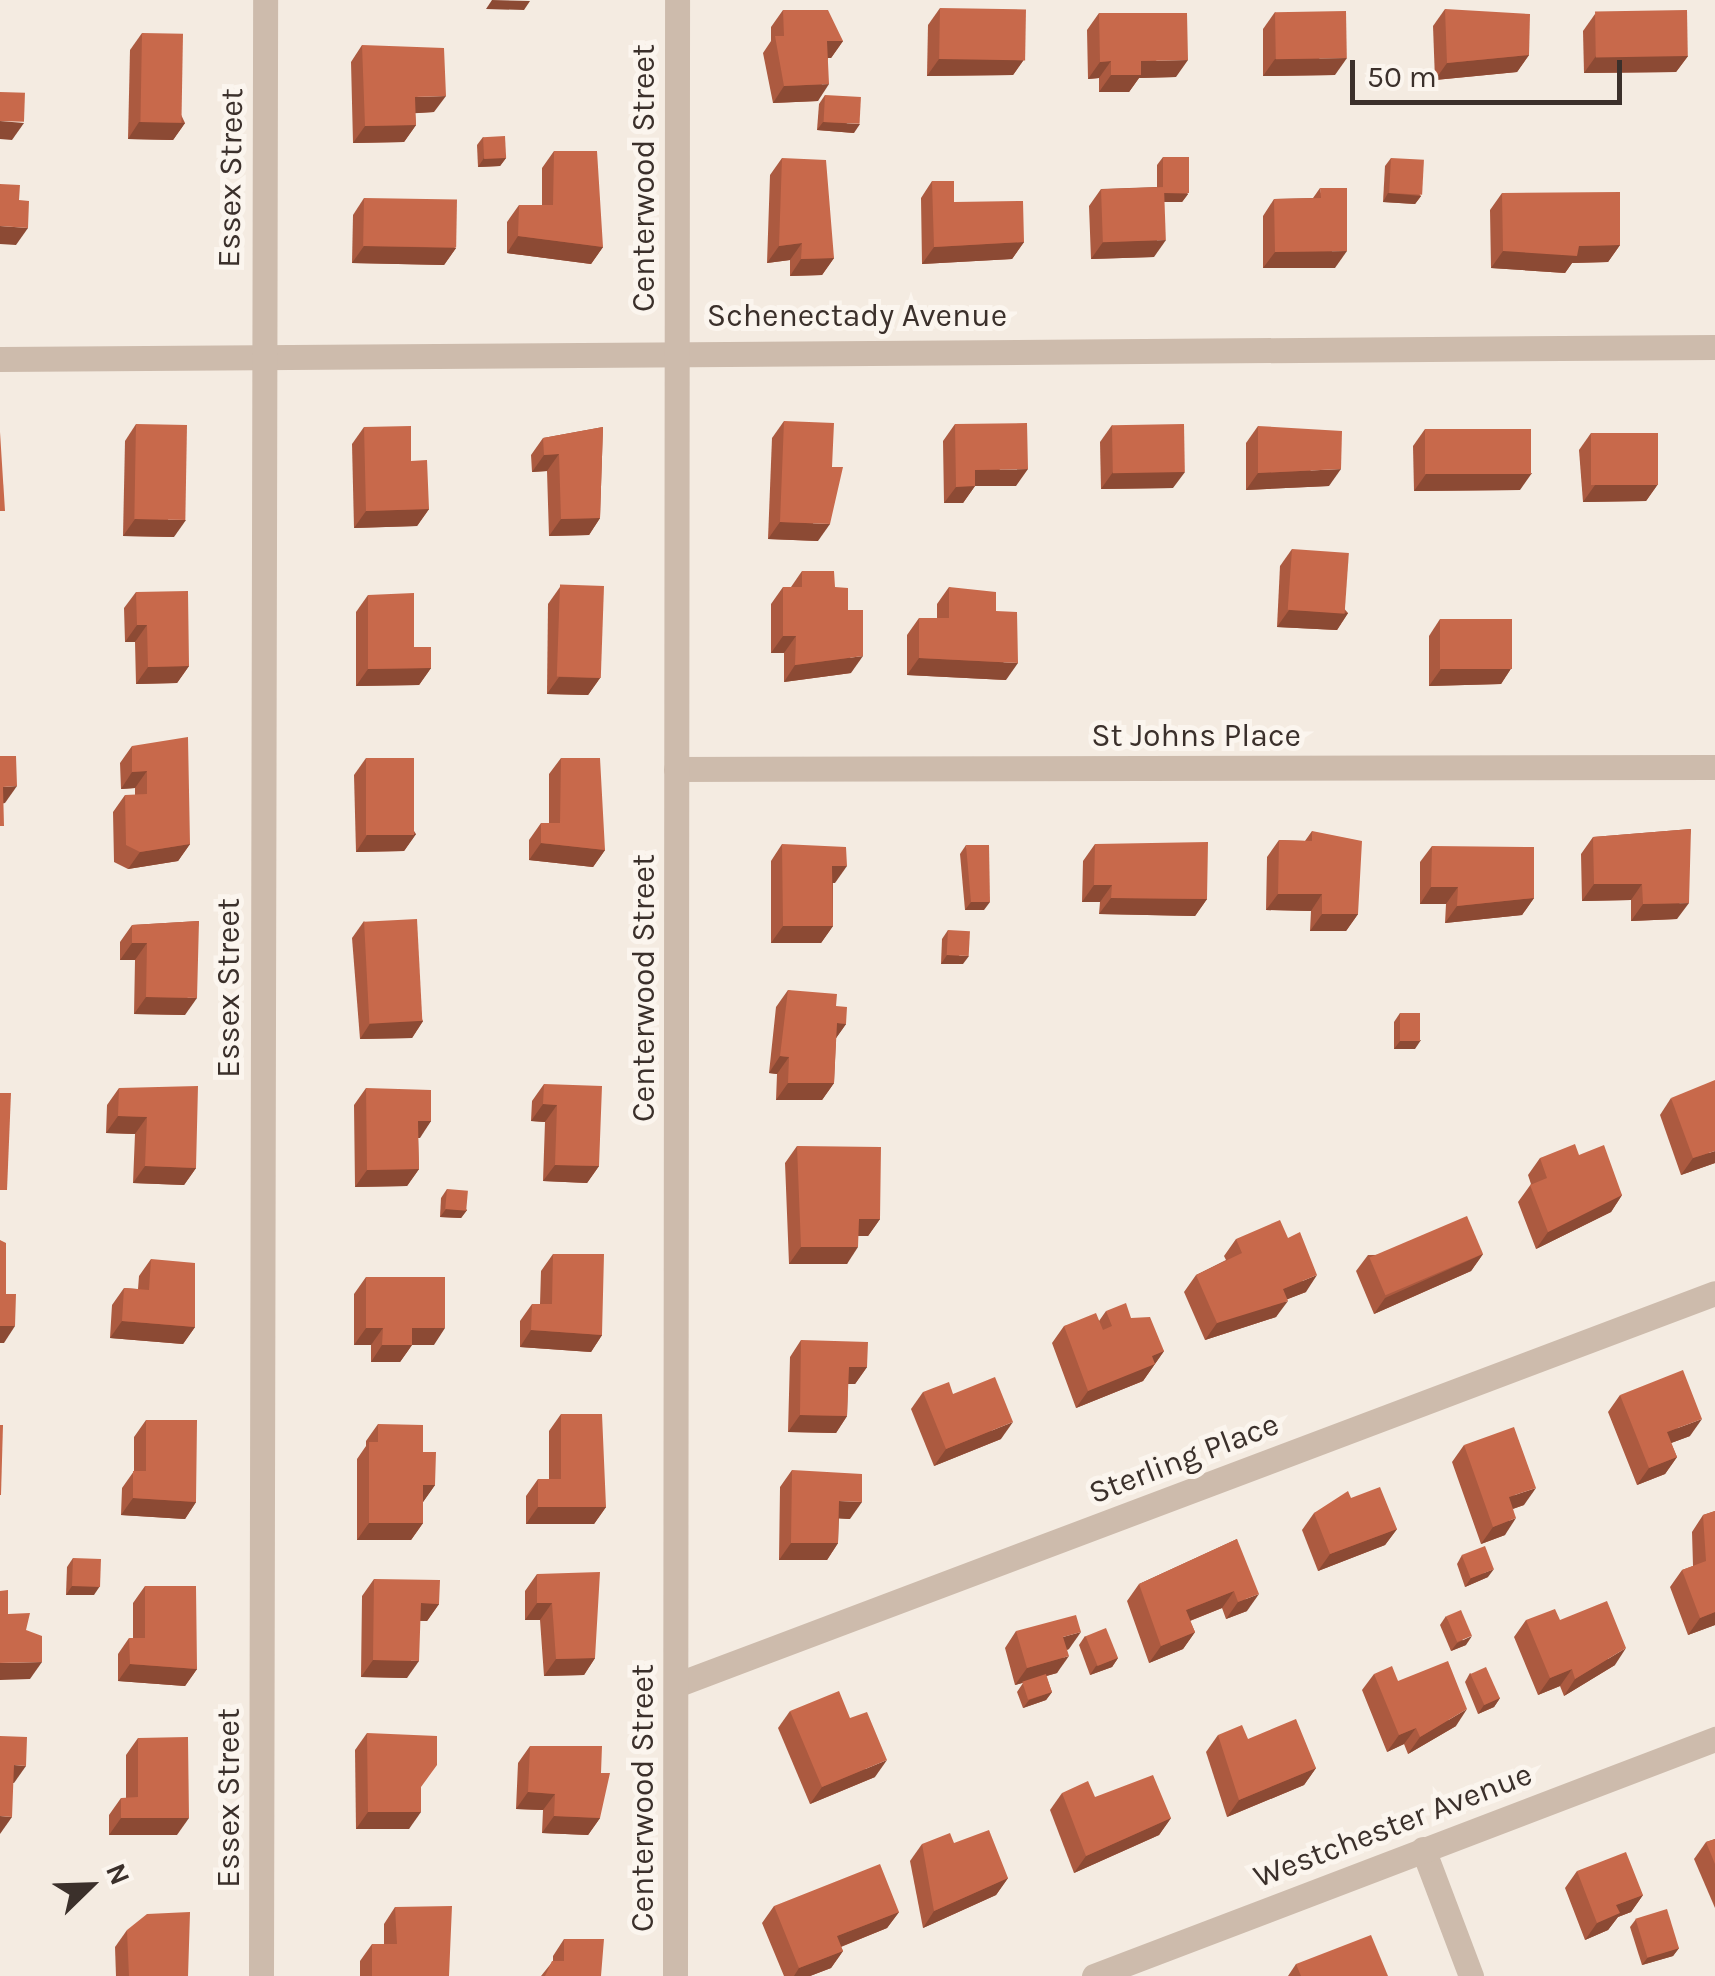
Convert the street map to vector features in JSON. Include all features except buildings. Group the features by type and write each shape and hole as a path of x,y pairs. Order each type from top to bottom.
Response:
{"street":[{"name":"Essex Street","path":"261,1976 265,0"},
{"name":"Centerwood Street","path":"675,1976 677,0"},
{"name":"Schenectady Avenue","path":"0,358 675,349 1715,347"},
{"name":"St Johns Place","path":"676,769 1715,767"},
{"name":"Sterling Place","path":"676,1686 1715,1293"},
{"name":"Westchester Avenue","path":"1094,1976 1715,1739"},
{"path":"1422,1849 1471,1976"}]}
